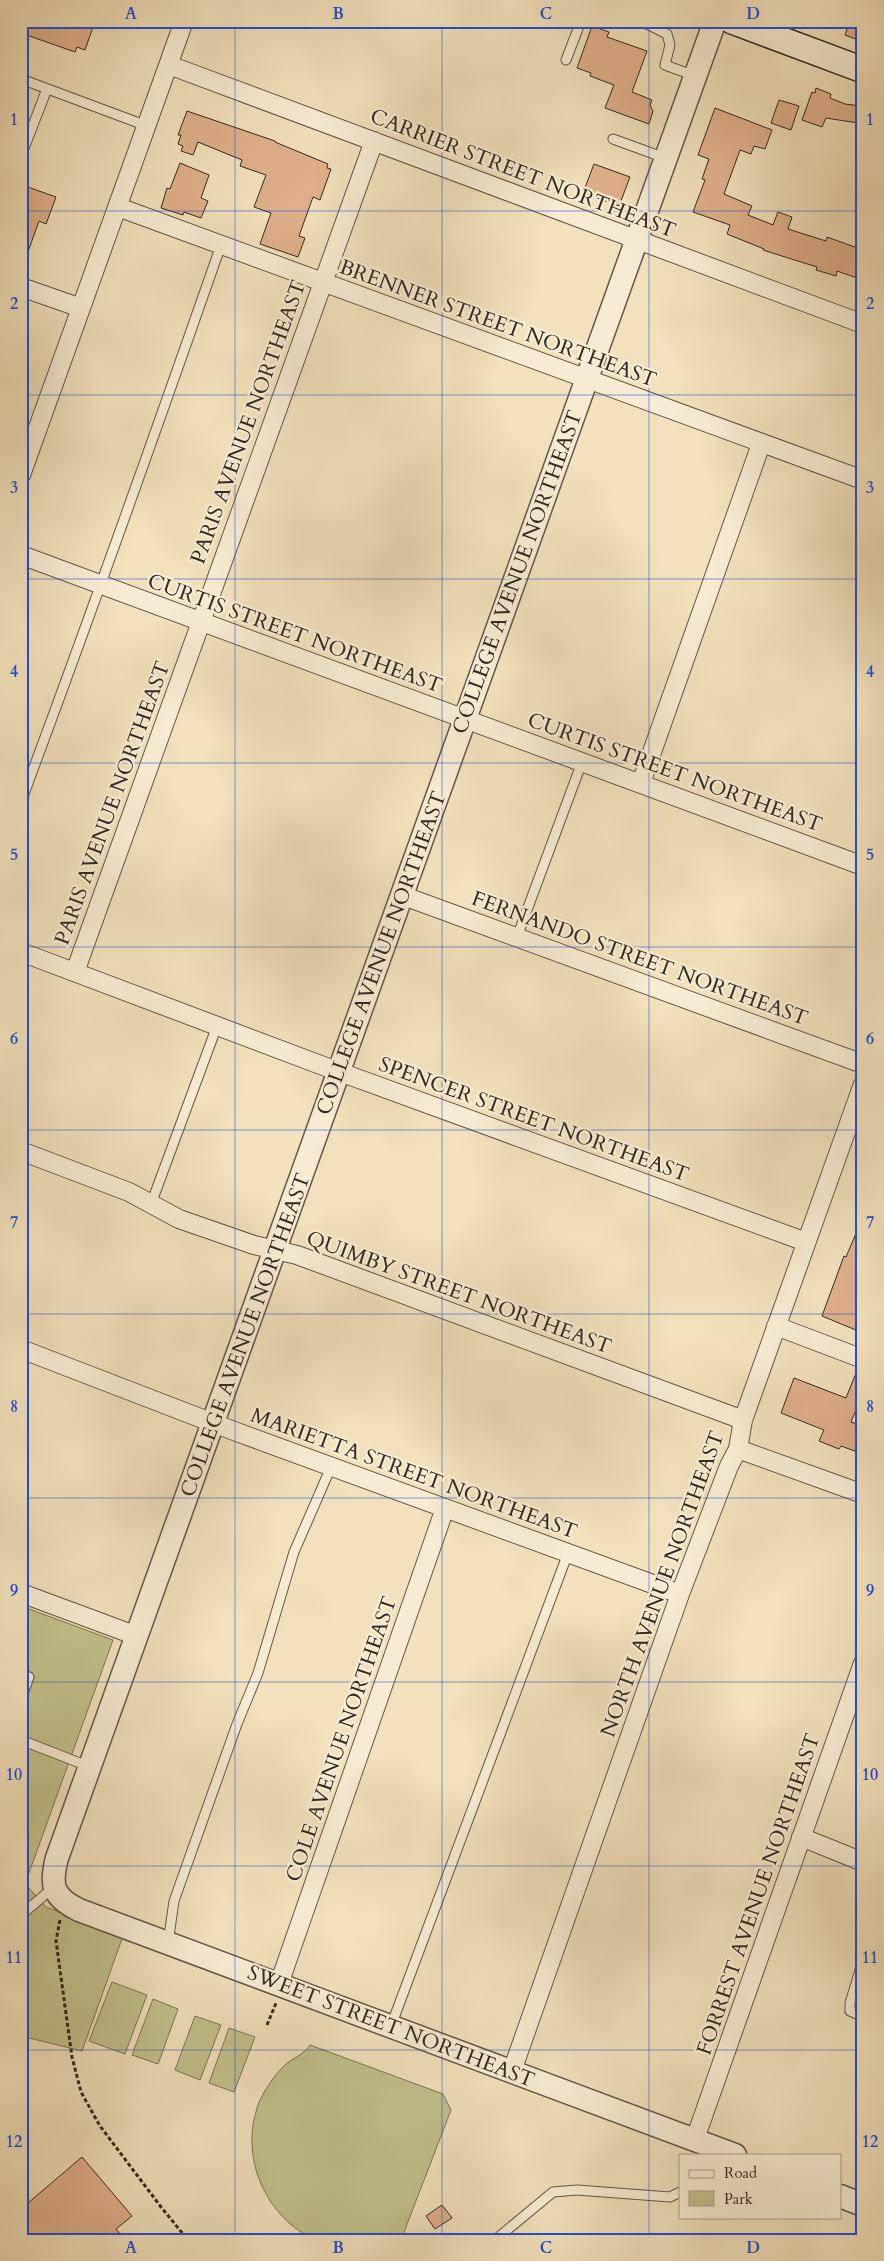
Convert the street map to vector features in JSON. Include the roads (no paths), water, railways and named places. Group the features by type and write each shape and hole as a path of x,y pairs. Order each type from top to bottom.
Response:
{"main road":[{"path":"732,21 863,70"}],"street":[{"path":"21,475 184,21"},
{"name":"COLLEGE AVENUE NORTHEAST","path":"54,1887 53,1876 57,1858 715,21"},
{"name":"CARRIER STREET NORTHEAST","path":"169,65 863,324"},
{"name":"PARIS AVENUE NORTHEAST","path":"76,972 322,281 374,141"},
{"name":"BRENNER STREET NORTHEAST","path":"118,207 863,480"},
{"path":"21,287 81,308"},
{"path":"641,783 761,444"},
{"name":"CURTIS STREET NORTHEAST","path":"21,555 863,866"},
{"name":"FERNANDO STREET NORTHEAST","path":"401,895 863,1064"},
{"name":"SPENCER STREET NORTHEAST","path":"21,952 339,1072 806,1242"},
{"name":"NORTH AVENUE NORTHEAST","path":"512,2071 680,1594 729,1466 738,1449 743,1420 806,1242 855,1132 863,1084"},
{"name":"QUIMBY STREET NORTHEAST","path":"21,1152 129,1192 179,1219 254,1246 315,1262 743,1420"},
{"path":"776,1326 863,1359"},
{"name":"MARIETTA STREET NORTHEAST","path":"21,1349 214,1424 680,1594"},
{"path":"738,1449 863,1494"},
{"name":"COLE AVENUE NORTHEAST","path":"278,1992 445,1508"},
{"path":"21,1593 137,1636"},
{"name":"FORREST AVENUE NORTHEAST","path":"703,2146 801,1837 863,1663"},
{"path":"801,1837 863,1862"},
{"name":"SWEET STREET NORTHEAST","path":"54,1887 61,1899 68,1905 168,1943 278,1992 391,2026 703,2146 731,2154"},
{"path":"842,2197 863,2205"}],"lane":[{"path":"566,60 581,21"},
{"path":"641,21 668,34 670,44 665,65 696,76"},
{"path":"21,79 147,126"},
{"path":"21,156 47,88"},
{"path":"613,139 666,158"},
{"path":"21,802 102,585 107,564 221,245"},
{"path":"517,937 582,762"},
{"path":"152,1204 217,1026"},
{"path":"168,1943 174,1900 237,1724 258,1673 294,1552 331,1467"},
{"path":"391,2026 568,1553"},
{"path":"21,1674 29,1677 21,1699"},
{"path":"21,1740 90,1767"},
{"path":"21,1915 54,1887"},
{"path":"863,1960 852,1994 850,2011 863,2017"},
{"path":"495,2240 553,2192 577,2190 670,2197 679,2192"}]}
